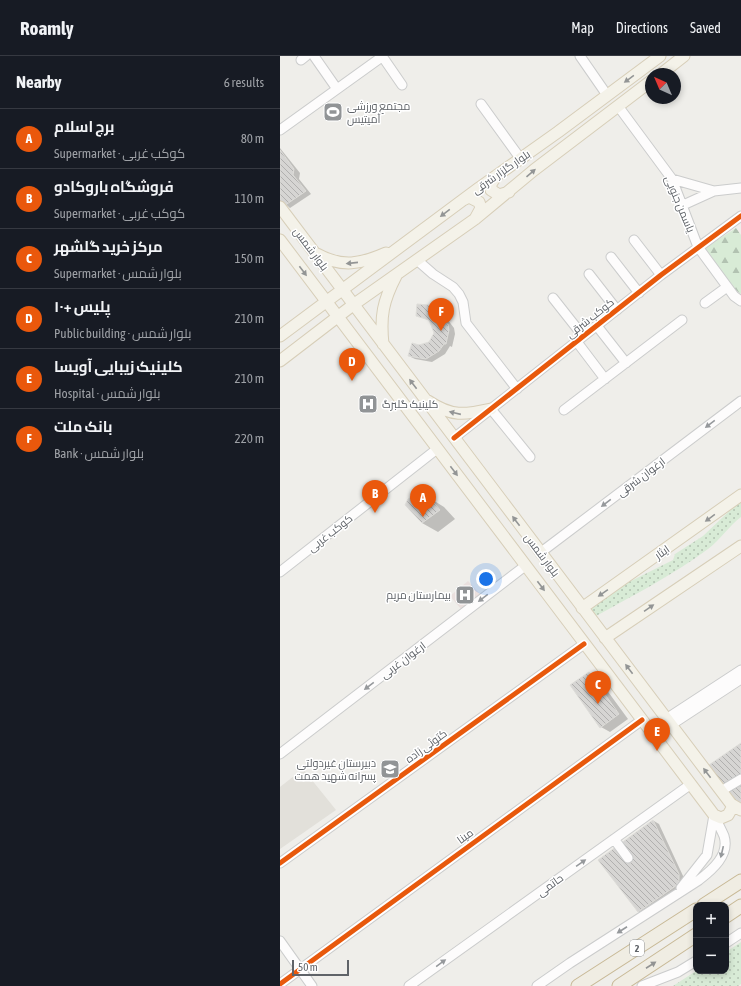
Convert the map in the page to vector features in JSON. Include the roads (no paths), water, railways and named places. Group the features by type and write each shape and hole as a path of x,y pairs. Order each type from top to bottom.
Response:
{"highway":[{"path":"709,902 741,881"},
{"path":"729,914 741,906"},
{"name":"2","path":"578,986 693,912"},
{"name":"2","path":"619,986 693,938"}],"main road":[{"name":"بلوار گلزار شرقی","path":"280,336 327,303 342,290 500,172 558,132 660,56"},
{"path":"669,68 684,56"},
{"name":"بلوار گلزار شرقی","path":"280,361 353,305 475,219 534,170 645,86"},
{"path":"500,172 491,184 494,193 502,194 514,188"},
{"path":"462,200 474,198 479,202 481,208 475,219"},
{"name":"بلوار شمس","path":"280,207 422,397 731,804"},
{"name":"بلوار شمس","path":"280,240 714,815"},
{"path":"314,252 330,262 352,263 366,260 402,246"},
{"path":"383,344 381,324 382,308 387,293 397,274"},
{"path":"422,397 448,412 459,415 491,409"},
{"name":"ایثار","path":"582,608 741,495"},
{"path":"605,638 741,546"},
{"path":"714,815 721,818 728,815 732,808 731,804"},
{"path":"731,804 741,810"}],"street":[{"path":"314,56 337,89"},
{"path":"280,130 382,56 402,85"},
{"path":"580,56 607,95"},
{"path":"482,104 520,158"},
{"name":"یاسمن جنوبی","path":"618,106 672,179 681,206 698,247 734,296 741,301"},
{"path":"672,179 714,191"},
{"path":"681,206 714,191 741,188"},
{"name":"کوکب شرقی","path":"454,438 661,275 698,247 739,221"},
{"path":"634,240 661,275"},
{"path":"611,256 639,293"},
{"path":"417,260 433,274 453,287 463,302 466,323 517,389"},
{"path":"589,274 617,310"},
{"path":"704,303 727,287"},
{"path":"553,298 605,378"},
{"path":"564,410 682,320"},
{"path":"597,326 626,363"},
{"name":"ارغوان شرقی","path":"540,553 741,401"},
{"path":"491,409 530,457"},
{"name":"کوکب غربی","path":"280,572 437,449"},
{"name":"ارغوان غربی","path":"280,754 525,566"},
{"name":"کتوئی زاده","path":"280,863 584,644"},
{"path":"680,715 741,670"},
{"path":"669,722 741,679"},
{"name":"مینا","path":"280,984 642,720"},
{"path":"721,791 741,779"},
{"name":"حاتمی","path":"409,986 691,784"},
{"path":"538,986 709,873 720,859 724,848 724,837 714,815"},
{"path":"673,896 707,855 714,815"},
{"path":"614,839 628,858"},
{"path":"729,940 741,933"},
{"path":"280,941 312,986"},
{"path":"642,986 678,972 693,963"}],"place":[{"name":"مجتمع ورزشی آمیتیس","path":"333,112"},
{"name":"بانک ملت","path":"441,331"},
{"name":"پلیس +۱۰","path":"352,381"},
{"name":"کلینیک گلبرگ","path":"368,404"},
{"name":"فروشگاه باروکادو","path":"375,513"},
{"name":"برج اسلام","path":"423,517"},
{"name":"بیمارستان مریم","path":"465,595"},
{"name":"مرکز خرید گلشهر","path":"598,704"},
{"name":"کلینیک زیبایی آویسا","path":"657,751"},
{"name":"دبیرستان غیردولتی پسرانه شهید همت","path":"390,769"}]}
